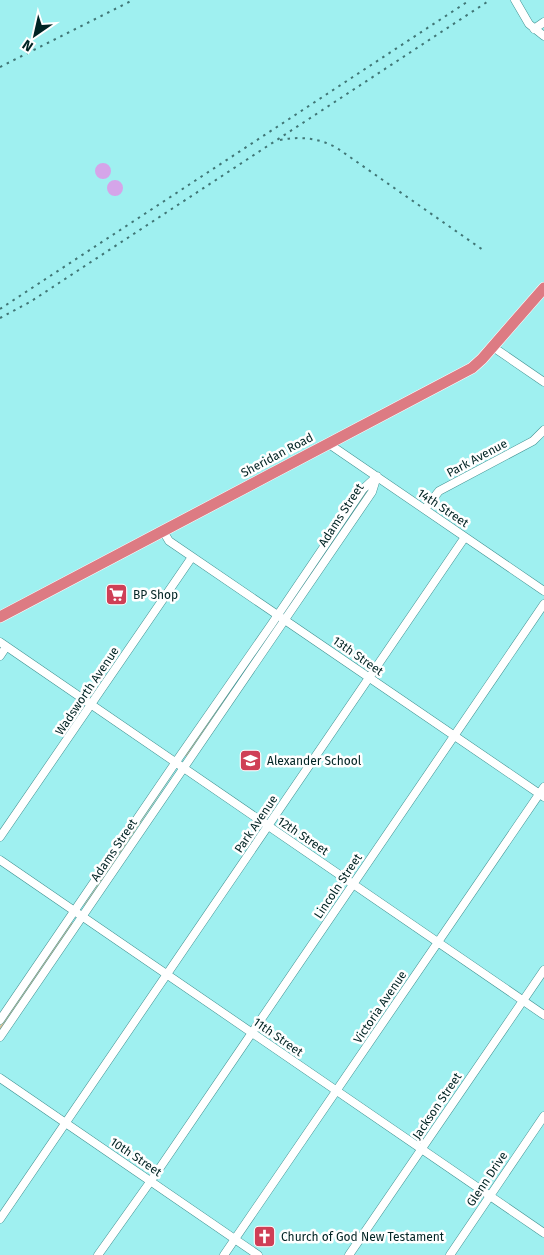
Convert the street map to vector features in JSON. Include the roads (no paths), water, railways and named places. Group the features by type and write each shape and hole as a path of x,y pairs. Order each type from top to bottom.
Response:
{"highway":[{"name":"Sheridan Road","path":"0,617 472,368 493,347 544,288"}],"street":[{"path":"515,0 528,22 544,36"},
{"path":"534,28 544,22"},
{"path":"493,347 544,382"},
{"name":"Park Avenue","path":"425,509 439,491 533,441 544,430"},
{"name":"14th Street","path":"329,444 544,591"},
{"name":"Adams Street","path":"0,1020 175,762 372,492 377,476"},
{"name":"13th Street","path":"163,531 169,541 542,796"},
{"name":"Park Avenue","path":"0,1219 465,537"},
{"name":"Wadsworth Avenue","path":"0,837 192,557"},
{"name":"Lincoln Street","path":"98,1255 252,1033 544,604"},
{"name":"Adams Street","path":"0,1037 183,768 281,617"},
{"path":"0,656 3,645"},
{"name":"12th Street","path":"3,645 544,1015"},
{"name":"Victoria Avenue","path":"224,1255 438,942 542,796 544,787"},
{"name":"11th Street","path":"0,860 544,1233"},
{"name":"Jackson Street","path":"349,1255 544,970"},
{"name":"10th Street","path":"0,1078 258,1255"},
{"name":"Glenn Drive","path":"450,1255 544,1116"}],"railway":[{"path":"0,67 133,0"},
{"path":"0,309 470,0"},
{"path":"0,318 30,302 490,0"},
{"path":"280,140 310,139 337,148 483,250"}],"place":[{"name":"BP Shop","path":"117,595"},
{"name":"Alexander School","path":"251,761"},
{"name":"Church of God New Testament","path":"265,1237"}]}
